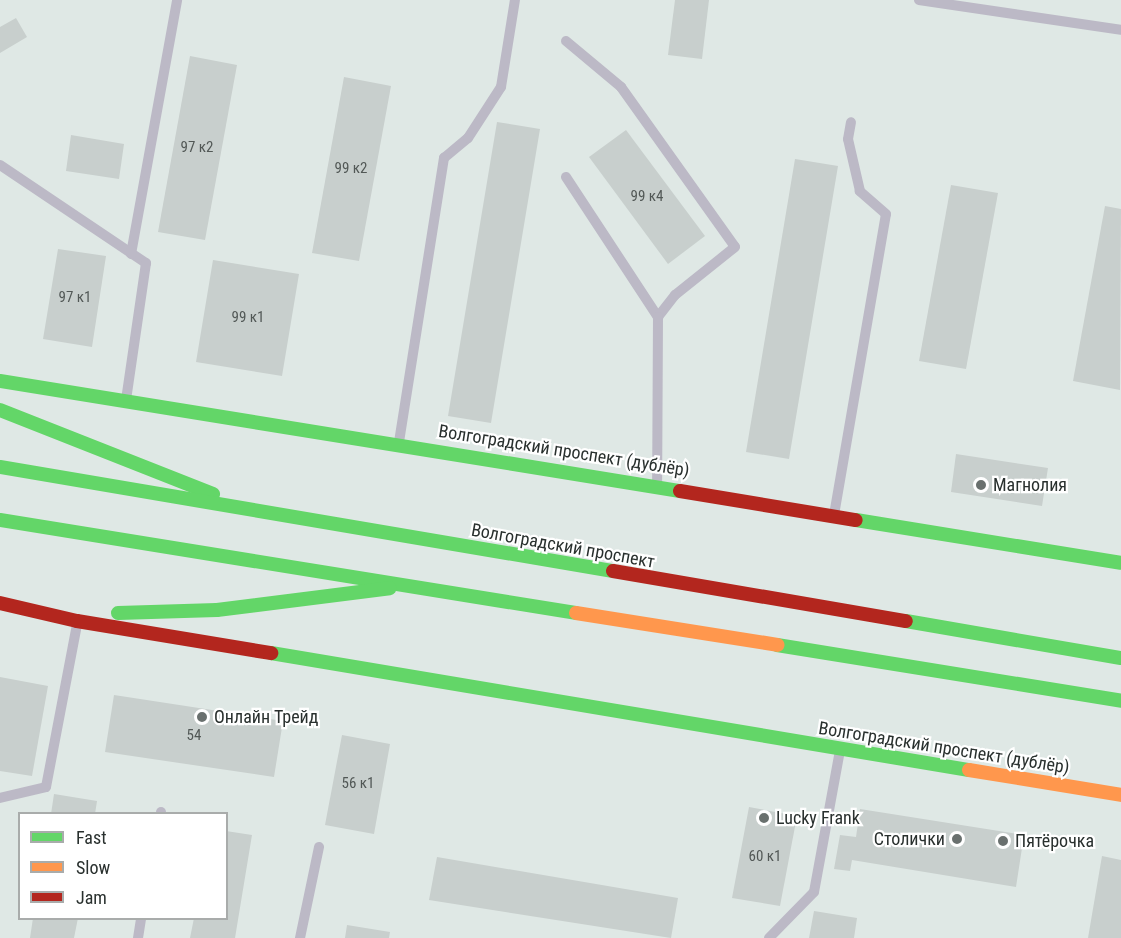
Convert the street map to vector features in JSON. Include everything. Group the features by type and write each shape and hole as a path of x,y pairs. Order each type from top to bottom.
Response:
{"main road":[{"name":"Волгоградский проспект (дублёр)","path":"0,381 399,442 1121,563"},
{"path":"0,410 264,513"},
{"name":"Волгоградский проспект","path":"0,467 1121,658"},
{"path":"0,520 416,585 1121,701"},
{"name":"Волгоградский проспект (дублёр)","path":"52,613 217,610 416,585"},
{"name":"Волгоградский проспект (дублёр)","path":"0,603 52,613 78,621 840,750 1121,795"}],"lane":[{"path":"132,254 177,0"},
{"path":"399,442 444,158 468,138 501,87 515,0"},
{"path":"920,0 1121,30"},
{"path":"566,41 621,87 735,247 675,295 658,317"},
{"path":"834,515 885,214 860,191 848,139 851,122"},
{"path":"0,165 146,263 126,401"},
{"path":"566,177 658,317 657,485"},
{"path":"0,798 46,788 78,621"},
{"path":"769,938 814,892 840,750"},
{"path":"300,938 319,847"},
{"path":"138,938 141,920"}],"building":[{"path":"675,0 709,0 702,59 668,55"},
{"path":"16,18 27,37 0,53 0,27"},
{"path":"190,56 237,65 205,240 158,232"},
{"path":"344,77 391,86 359,261 312,253"},
{"path":"497,122 540,129 491,423 448,416"},
{"path":"626,130 705,236 668,264 589,157"},
{"path":"71,135 124,144 119,179 66,171"},
{"path":"795,159 838,166 789,459 746,452"},
{"path":"951,185 998,193 966,369 919,361"},
{"path":"1105,206 1121,209 1120,390 1073,381"},
{"path":"58,249 106,256 92,347 43,339"},
{"path":"213,260 299,274 282,376 196,362"},
{"path":"956,454 1048,468 1042,506 951,492"},
{"path":"0,677 48,686 32,776 0,771"},
{"path":"114,695 283,721 274,777 105,752"},
{"path":"342,735 390,744 374,834 325,825"},
{"path":"54,794 97,801 95,812 51,812"},
{"path":"749,807 797,816 780,906 732,898"},
{"path":"860,809 1024,835 1016,887 852,860 850,871 834,869 840,835 856,837"},
{"path":"228,831 252,835 235,938 190,938 194,920 228,920"},
{"path":"1102,856 1121,860 1121,938 1088,938"},
{"path":"437,857 678,898 671,938 429,900"},
{"path":"814,911 857,918 854,938 809,938"},
{"path":"33,920 78,920 74,938 30,938"},
{"path":"347,925 390,932 389,938 345,938"}],"traffic: fast":[{"path":"0,381 680,491"},
{"path":"0,410 213,494"},
{"path":"0,467 613,571"},
{"path":"0,520 576,613"},
{"path":"856,520 1121,563"},
{"path":"118,613 217,610 390,588"},
{"path":"906,621 1121,658"},
{"path":"777,645 1121,701"},
{"path":"271,653 969,770"}],"traffic: slow":[{"path":"576,613 777,645"},
{"path":"969,770 1121,795"}],"traffic: jam":[{"path":"680,491 856,520"},
{"path":"613,571 906,621"},
{"path":"0,603 77,621 271,653"}],"place":[{"name":"Магнолия","path":"981,485"},
{"name":"Онлайн Трейд","path":"202,717"},
{"name":"Lucky Frank","path":"764,818"},
{"name":"Столички","path":"957,839"},
{"name":"Пятёрочка","path":"1003,841"}]}
